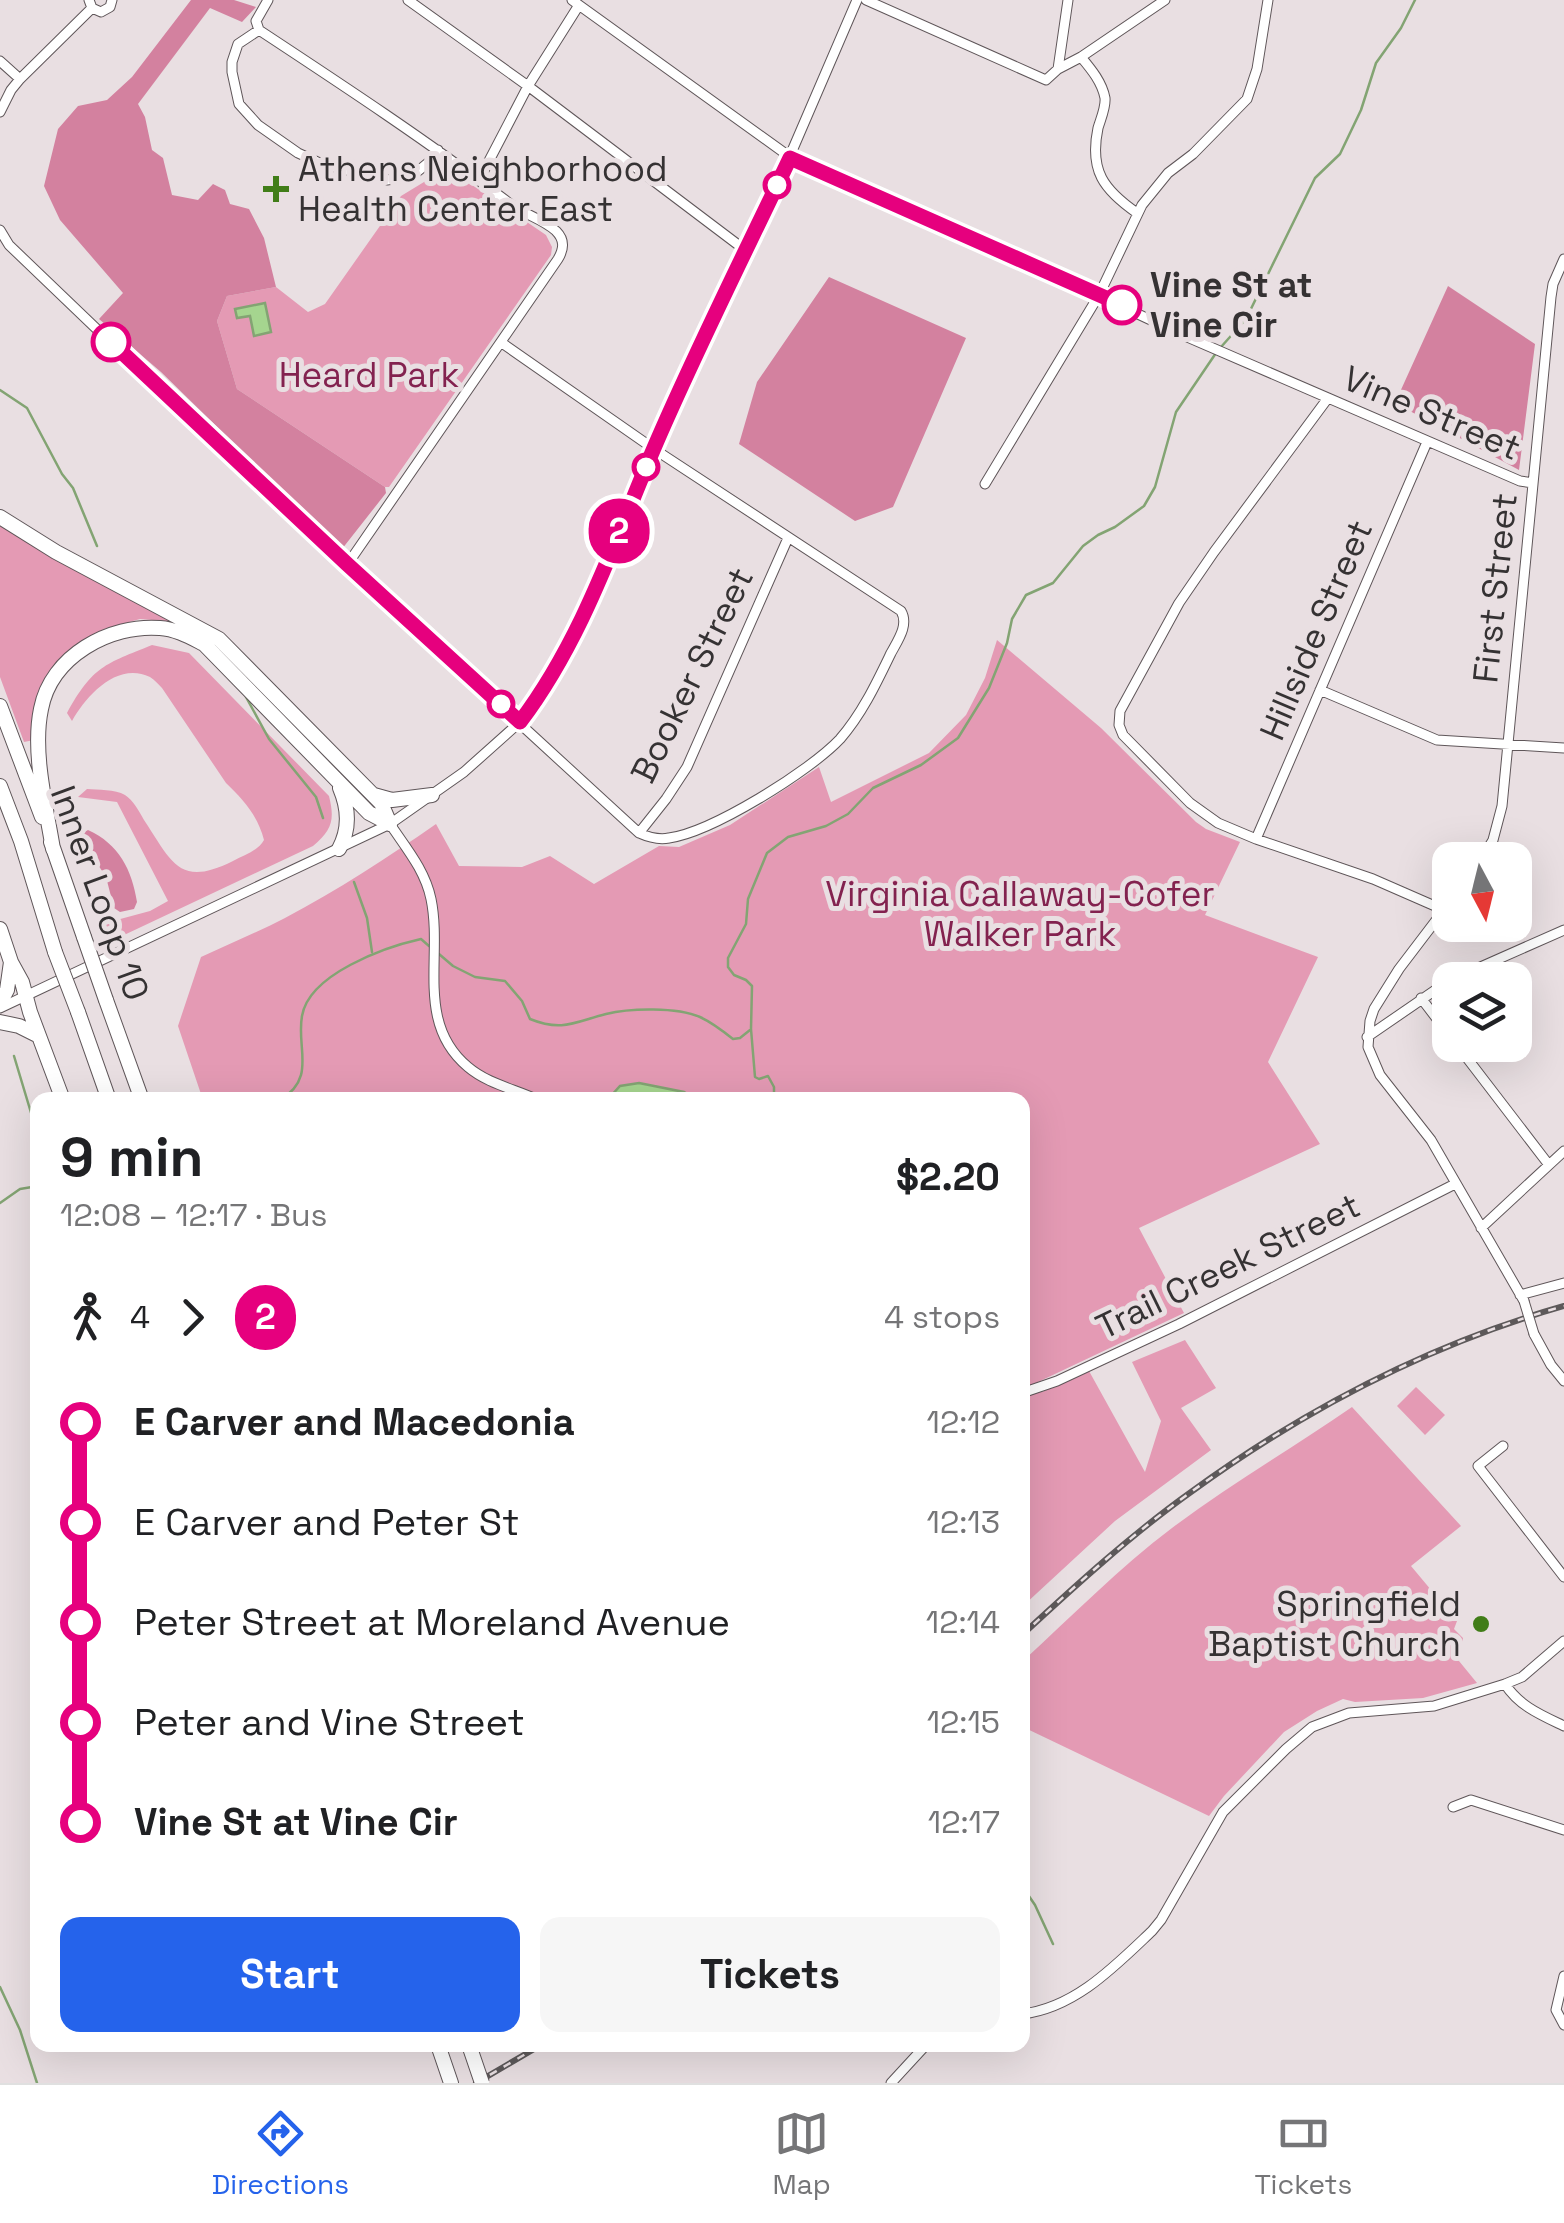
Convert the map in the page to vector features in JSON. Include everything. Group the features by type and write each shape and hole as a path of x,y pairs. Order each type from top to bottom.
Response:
{"highway":[{"path":"0,517 56,552 219,639 374,795 390,824"},
{"path":"54,849 39,747 41,708 52,679 74,654 103,637 130,630 162,628 204,644 369,813 390,824"},
{"name":"Inner Loop 10","path":"0,706 139,1092"},
{"path":"336,778 348,818 346,838 339,849"},
{"path":"0,786 106,1092"},
{"path":"374,795 392,800 432,795"},
{"path":"0,929 60,1092"},
{"path":"0,1006 9,983 11,962"},
{"path":"0,1022 39,1036"},
{"path":"441,2052 451,2083"},
{"path":"471,2052 482,2083"}],"street":[{"path":"0,112 20,79 91,4 98,12 104,11 110,8 112,0"},
{"path":"268,0 258,26 234,52 235,93 247,115 298,153 322,164 387,180 412,176 438,150"},
{"path":"408,0 745,250"},
{"path":"0,1006 390,824 486,754 520,722 543,692 576,632 654,449 790,158 857,0"},
{"path":"866,0 1046,80 1165,0"},
{"path":"1058,69 1068,0"},
{"path":"985,484 1099,295 1138,213 1168,173 1193,154 1247,99 1257,68 1268,0"},
{"path":"479,180 575,2"},
{"name":"Vine Street","path":"575,2 790,158 1185,336 1533,484"},
{"path":"258,26 517,209 554,229 563,246 502,343 347,564"},
{"path":"1081,58 1094,72 1106,100 1098,131 1098,170 1102,182 1138,213"},
{"path":"0,62 20,79"},
{"path":"0,230 9,245 105,337 639,833 662,839 694,831 752,803 820,757 844,734 880,676 905,619 901,611 654,449 502,343"},
{"name":"First Street","path":"1492,842 1500,821 1552,296 1564,259"},
{"path":"1328,398 1179,603 1120,711 1118,724 1123,734 1190,803 1218,823 1432,901"},
{"name":"Hillside Street","path":"1256,839 1427,442"},
{"name":"Booker Street","path":"639,833 687,766 788,538"},
{"path":"1320,690 1437,740 1564,748"},
{"path":"390,824 422,873 430,893 434,1007 440,1027 452,1050 468,1067 483,1078 518,1092"},
{"path":"1432,926 1373,1011 1369,1054 1431,1140 1522,1298 1550,1365 1564,1381"},
{"path":"1491,962 1564,930"},
{"path":"1368,1036 1432,991"},
{"path":"1421,998 1432,1012"},
{"path":"1469,1062 1550,1165"},
{"path":"1481,1228 1564,1151"},
{"name":"Trail Creek Street","path":"1030,1389 1179,1324 1455,1184"},
{"path":"1522,1298 1564,1283"},
{"path":"1502,1446 1478,1466 1564,1577"},
{"path":"1030,2012 1053,2008 1081,1993 1152,1932 1223,1812 1312,1727 1349,1712 1434,1706 1505,1684 1522,1677 1564,1640"},
{"path":"1505,1684 1523,1704 1564,1726"},
{"path":"1453,1807 1471,1800 1564,1830"},
{"path":"1564,1976 1556,2010 1564,2026"},
{"path":"891,2083 920,2052"}],"green space":[{"name":"Heard Park","path":"447,168 546,235 551,255 389,487 385,487 237,389 217,321 227,296 276,287 308,312 325,304 401,196"},
{"path":"0,524 177,622 140,619 104,629 77,645 64,656 34,740 24,742 0,677"},
{"name":"Virginia Callaway-Cofer Walker Park","path":"997,640 1101,728 1196,822 1240,842 1205,915 1318,957 1268,1062 1320,1144 1139,1228 1184,1313 1038,1382 1042,1392 1089,1371 1145,1472 1161,1421 1132,1362 1185,1340 1216,1388 1181,1408 1211,1450 1115,1521 1030,1600 1030,1092 200,1092 178,1026 201,957 305,907 436,824 459,866 522,867 550,856 594,884 659,846 679,847 730,825 819,767 831,802 929,753 966,715 985,678"},
{"path":"152,645 189,653 329,796 332,818 313,846 105,944 98,925 150,911 168,901 117,802 78,797 87,789 128,797 170,859 188,871 215,869 250,852 264,840 249,808 226,783 162,688 150,677 138,673 115,677 85,701 72,721 67,713 102,668"},
{"path":"1416,1387 1445,1415 1425,1435 1397,1406"},
{"path":"1352,1407 1461,1526 1411,1566 1457,1621 1454,1629 1463,1638 1459,1661 1477,1683 1423,1698 1355,1702 1343,1699 1317,1711 1284,1732 1209,1816 1030,1730 1030,1654 1114,1576 1216,1496"}],"shaded area":[{"path":"191,0 234,0 256,7 242,22 210,8 138,104 152,150 163,158 172,195 198,200 213,184 225,190 230,204 249,209 264,238 276,287 227,296 217,321 237,389 385,487 386,493 342,549 161,372 99,319 123,293 60,220 44,186 58,129 78,106 107,100 132,77"},
{"path":"829,277 966,338 893,507 855,521 739,444 757,382"},
{"path":"1448,286 1535,344 1519,470 1395,403"},
{"path":"265,303 271,332 254,336 250,316 237,318 235,309"},
{"path":"88,830 108,843 122,859 135,890 134,909 120,912 114,908 106,877 85,845 83,833"},
{"path":"639,1083 684,1092 615,1092 620,1086"}],"waterway":[{"path":"1221,347 1246,319 1315,178 1340,154 1361,110 1376,63 1415,0"},
{"path":"774,1092 768,1076 755,1077 752,986 728,967 728,958 746,924 748,899 767,853 788,837 826,826 848,814 873,788 921,765 958,738 989,688 1012,619 1026,595 1053,583 1083,546 1144,506 1155,487 1176,412 1216,353"},
{"path":"0,390 27,408 73,488 97,546"},
{"path":"246,697 269,739 316,797 323,818"},
{"path":"354,882 367,918 372,952"},
{"path":"290,1092 302,1072 302,1016 318,987 369,956 421,939 429,946"},
{"path":"439,954 475,977 505,981 522,1001 530,1019 541,1023 568,1024 616,1012 653,1010 700,1017 733,1039 750,1030"},
{"path":"14,1056 30,1109"},
{"path":"0,1203 20,1189 30,1187"},
{"path":"1030,1898 1053,1944"},
{"path":"0,1987 20,2030 37,2083"}],"railway":[{"path":"1030,1628 1147,1525 1278,1434 1417,1360 1564,1306"},
{"path":"476,2083 529,2052"}],"bus line":[{"name":"2","path":"111,342 520,722 543,692 576,632 654,449 790,158 1122,305"}],"place":[{"name":"Athens Neighborhood Health Center East","path":"276,189"},
{"name":"Vine St at Vine Cir","path":"1122,305"},
{"name":"Springfield Baptist Church","path":"1481,1624"}]}
